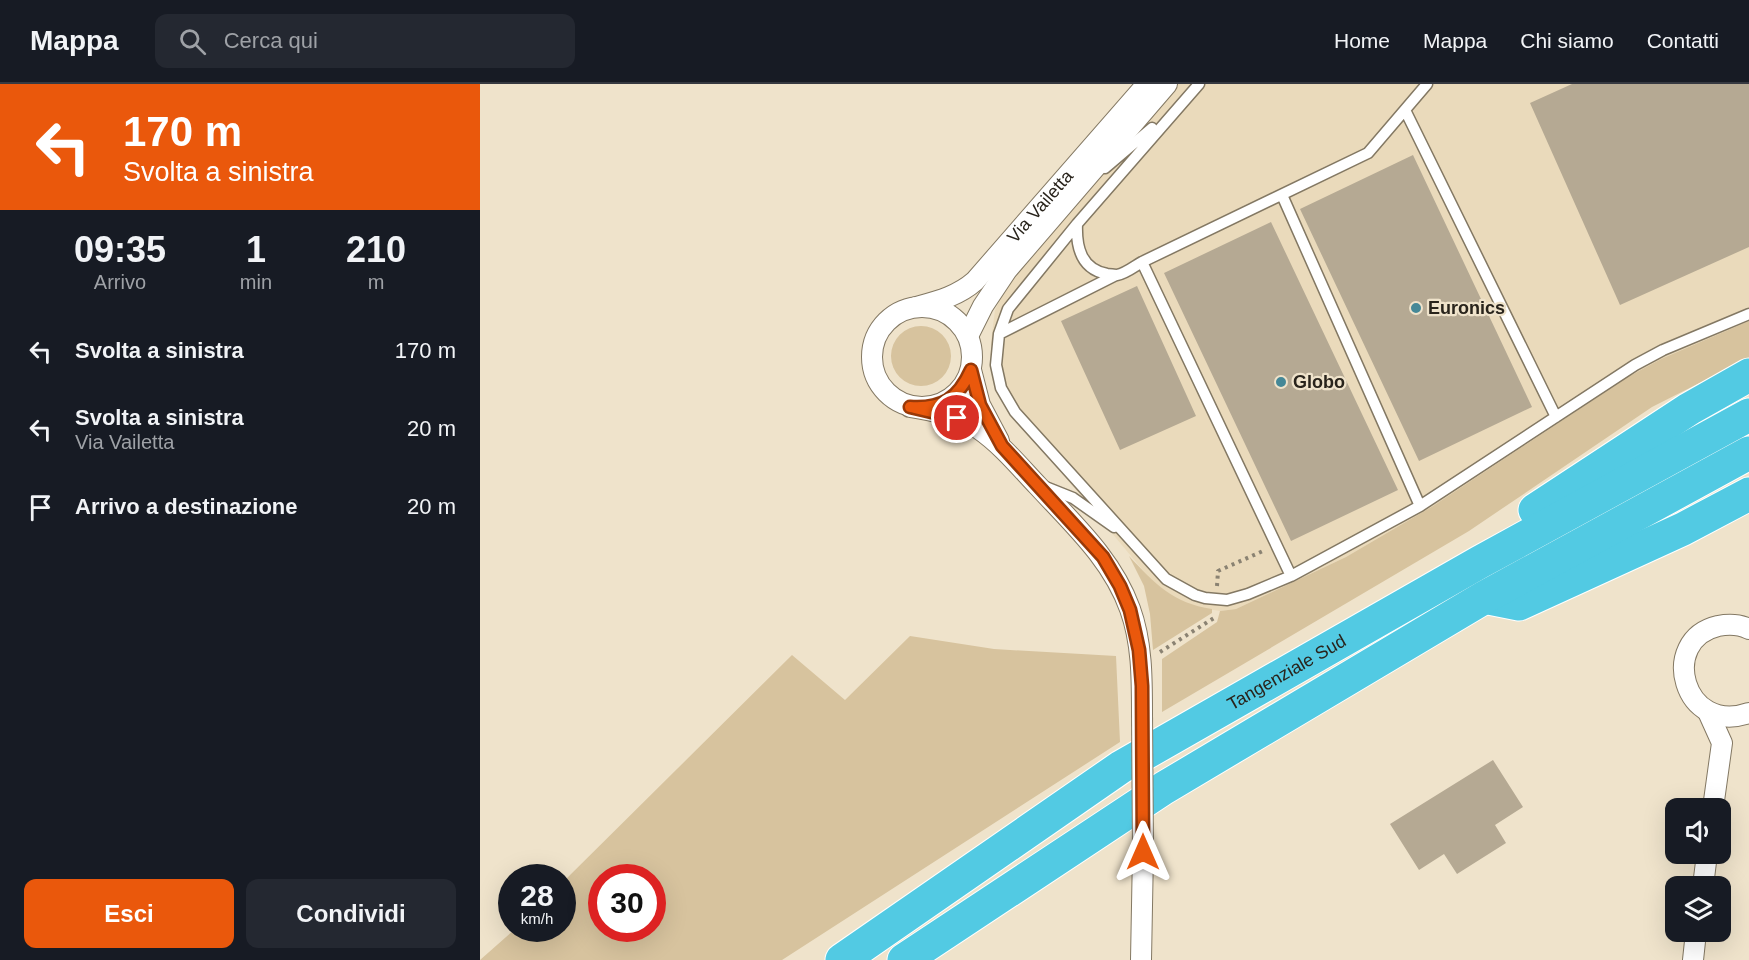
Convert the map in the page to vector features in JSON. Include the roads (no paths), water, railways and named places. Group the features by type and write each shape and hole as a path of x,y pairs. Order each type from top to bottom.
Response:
{"highway":[{"path":"1480,562 1510,531 1549,501 1689,409 1749,375"},
{"name":"Tangenziale Sud","path":"842,960 1120,767 1480,562 1749,415"},
{"name":"Tangenziale Sud","path":"904,960 1164,788 1485,597 1749,453"},
{"path":"1485,597 1519,604 1683,530 1749,494"}],"street":[{"name":"Via Vailetta","path":"916,307 949,297 975,281 1147,84"},
{"name":"Via Vailetta","path":"968,336 1001,278 1167,84"},
{"path":"1002,446 957,418 910,407 894,400 881,388 873,372 871,355 875,337 885,322 899,312 916,307 932,307 947,313 959,323 968,336 972,353 971,370 980,405 1002,446 1103,557 1125,597 1133,618 1139,650 1142,713 1141,960"},
{"path":"910,407 926,408 941,405 965,384 971,370"},
{"path":"1748,626 1729,624 1714,627 1701,634 1691,646 1685,660 1684,675 1687,690 1696,703 1708,712 1723,717 1738,717 1749,713"},
{"path":"1708,712 1722,743 1714,798"},
{"path":"1692,960 1695,942"}],"lane":[{"path":"1199,84 1157,130 1013,302 1004,316 996,350 998,376 1005,397 1015,412 1166,579 1184,590 1205,598 1227,600 1291,576 1420,506 1653,355 1749,314"},
{"path":"999,334 1368,153 1427,84"},
{"path":"1061,206 1191,94"},
{"path":"1405,110 1556,417"},
{"path":"1282,195 1420,506"},
{"path":"1077,224 1077,243 1083,259 1095,270 1116,275"},
{"path":"1142,262 1291,576"},
{"path":"1035,484 1074,498 1136,544"}],"place":[{"name":"Euronics","path":"1416,308"},
{"name":"Globo","path":"1281,382"}]}
